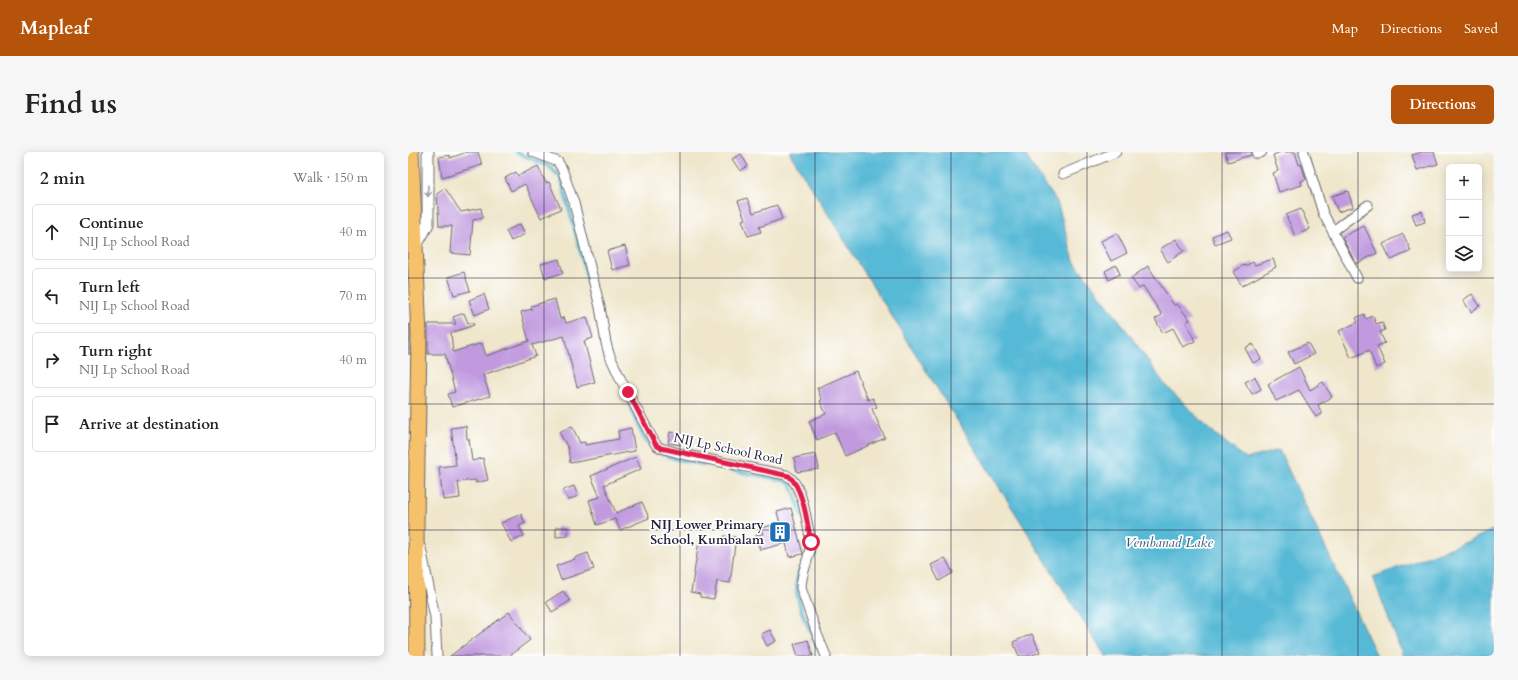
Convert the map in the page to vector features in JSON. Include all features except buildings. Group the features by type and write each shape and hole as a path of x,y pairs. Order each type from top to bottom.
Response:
{"highway":[{"path":"411,152 412,248 419,336 416,523 417,656"}],"street":[{"path":"412,248 428,224 428,152"},
{"name":"NIJ Lp School Road","path":"533,152 560,165 574,203 600,307 609,354 621,380 656,445 682,454 786,475 794,482 799,490 811,542 801,582 801,588 826,656"},
{"path":"1063,174 1116,152"},
{"path":"1304,152 1323,214 1357,278"},
{"path":"1333,231 1368,205"},
{"path":"416,523 435,617 437,656"}],"water":[{"name":"Vembanad Lake","path":"789,152 1023,152 1057,202 1074,261 1122,324 1163,382 1208,428 1246,459 1279,450 1377,656 1105,656"},
{"path":"1494,529 1494,656 1403,656 1373,577 1472,540"}],"waterway":[{"path":"516,152 550,167 561,178 597,315"},
{"path":"630,405 637,425 652,448 666,456 705,465"},
{"path":"725,469 786,481 792,486 802,516"},
{"path":"799,571 797,581 798,601 805,621 819,650"}],"place":[{"name":"NIJ Lower Primary School, Kumbalam","path":"780,532"}],"route":[{"path":"628,392 656,445 661,448 682,454 789,476 799,490 811,542"}]}
